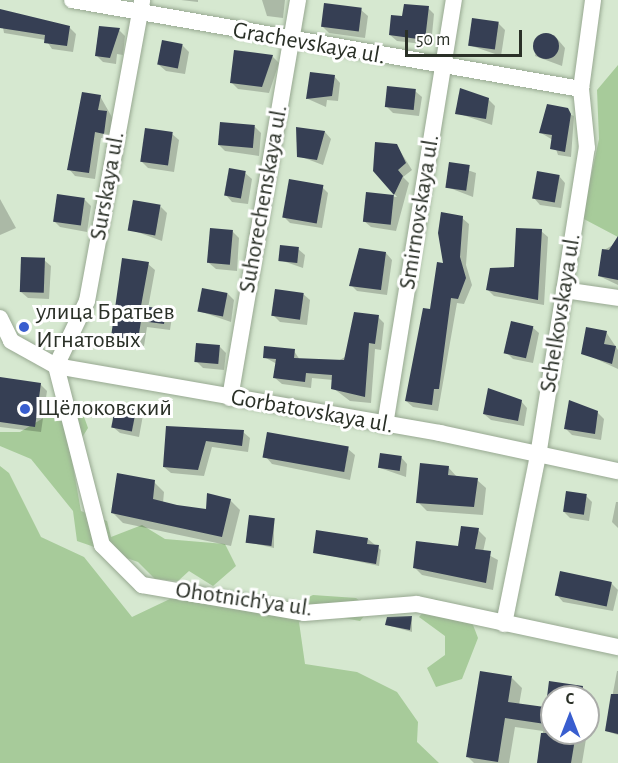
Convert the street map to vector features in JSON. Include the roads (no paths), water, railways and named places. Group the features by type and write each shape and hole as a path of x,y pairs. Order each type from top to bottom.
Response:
{"street":[{"name":"Grachevskaya ul.","path":"72,0 141,7 292,40 443,69 581,89"},
{"name":"Suhorechenskaya ul.","path":"230,398 298,0"},
{"name":"Smirnovskaya ul.","path":"385,425 454,0"},
{"name":"Schelkovskaya ul.","path":"504,624 538,456 587,148 581,89 593,0"},
{"name":"Surskaya ul.","path":"56,366 87,301 141,7"},
{"path":"564,290 618,298"},
{"path":"0,318 6,342"},
{"name":"Gorbatovskaya ul.","path":"6,342 56,366 385,425 618,471"},
{"name":"Ohotnich'ya ul.","path":"56,366 102,545 142,585 304,613 417,604 618,647"}],"place":[{"name":"улица Братьев Игнатовых","path":"24,327"},
{"name":"Щёлоковский","path":"25,409"}]}
